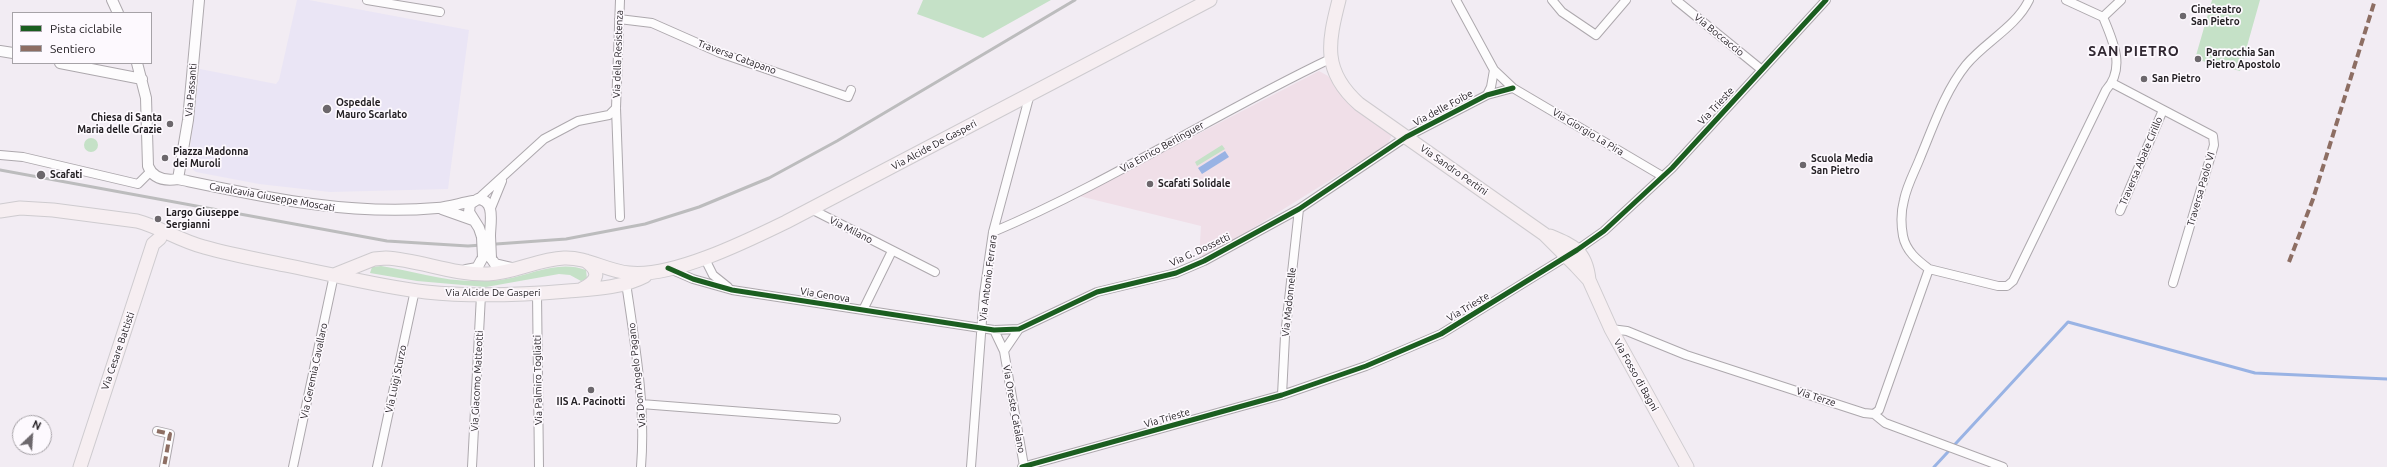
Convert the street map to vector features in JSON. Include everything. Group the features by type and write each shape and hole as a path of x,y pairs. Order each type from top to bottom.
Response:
{"main road":[{"name":"Via Alcide De Gasperi","path":"0,211 20,208 53,210 119,220 203,247 373,283 415,290 481,295 581,290 626,284 650,273 704,257 767,231 1210,0"},
{"name":"Via Sandro Pertini","path":"1339,0 1330,38 1330,59 1340,82 1354,99 1572,254"},
{"name":"Via Cesare Battisti","path":"80,467 152,244 159,233"},
{"name":"Via Fosso di Bagni","path":"1572,254 1589,280 1611,329 1687,467"},
{"name":"Via Alcide De Gasperi","path":"334,275 374,260 398,258 459,271 494,274 548,260 565,258 586,260 627,273 650,273"},
{"path":"373,283 364,272 367,264 374,260"},
{"path":"581,290 593,282 597,276 596,269 586,260"}],"street":[{"path":"112,0 118,12"},
{"path":"367,0 440,12"},
{"name":"Via della Resistenza","path":"620,0 616,108 620,217"},
{"name":"Via Giorgio La Pira","path":"1456,0 1494,70 1513,88 1662,176"},
{"path":"1552,0 1562,12 1596,36 1626,0"},
{"name":"Via Boccaccio","path":"1676,0 1762,70"},
{"name":"Via Trieste","path":"1023,467 1282,395 1366,366 1441,334 1572,254 1604,231 1662,176 1826,0"},
{"path":"2029,0 2015,20 1978,52 1965,67 1952,87 1908,186 1902,212 1903,238 1909,251 1929,269 1998,286 2007,286 2013,281 2106,90 2112,83 2116,73 2117,56 2103,17 2066,0"},
{"path":"2103,17 2121,0"},
{"name":"Via Passanti","path":"178,179 188,120 198,2"},
{"name":"Traversa Catapano","path":"619,19 652,23 720,53 848,97 851,90"},
{"path":"0,51 12,53"},
{"name":"Via Enrico Berlinguer","path":"993,232 1030,216 1103,179 1330,59"},
{"path":"65,64 142,79"},
{"path":"0,155 31,158 138,184 147,175 147,115 142,79 137,64"},
{"path":"1487,95 1491,87 1494,70"},
{"name":"Traversa Paolo VI","path":"2112,83 2207,131 2213,136 2214,140 2173,283"},
{"path":"1487,95 1513,88"},
{"name":"Via Antonio Ferrara","path":"971,467 984,294 993,232 1030,94"},
{"name":"Via delle Foibe","path":"1406,137 1487,95"},
{"name":"Cavalcavia Giuseppe Moscati","path":"486,236 473,220 469,212 476,200 504,177 535,145 555,131 578,121 609,115 616,108"},
{"name":"Traversa Abate Cirillo","path":"2120,211 2163,110"},
{"name":"Via G. Dossetti","path":"982,327 994,330 1019,329 1097,292 1189,268 1299,209 1406,137"},
{"name":"Cavalcavia Giuseppe Moscati","path":"147,175 160,178 178,179 327,208 438,208 476,200"},
{"name":"Cavalcavia Giuseppe Moscati","path":"487,257 486,236 490,208 504,177"},
{"path":"476,200 489,204 490,208"},
{"name":"Cavalcavia Giuseppe Moscati","path":"438,208 457,212 473,220"},
{"name":"Via Milano","path":"811,209 935,272"},
{"name":"Via Madonnelle","path":"1282,395 1285,336 1299,209"},
{"path":"863,310 892,251"},
{"path":"459,271 477,268 487,257 499,266 518,268"},
{"name":"Via Genova","path":"704,257 713,275 732,290"},
{"name":"Via Genova","path":"668,268 692,279 732,290 982,327"},
{"path":"1929,269 1879,410 1874,414 1885,423 2003,467"},
{"name":"Via Geremia Cavallaro","path":"293,467 334,275"},
{"name":"Via Don Angelo Pagano","path":"626,284 641,404 643,440 641,467"},
{"name":"Via Luigi Sturzo","path":"377,467 415,290"},
{"name":"Via Palmiro Togliatti","path":"537,293 539,467"},
{"name":"Via Giacomo Matteotti","path":"472,467 481,295"},
{"name":"Via Oreste Catalano","path":"1004,351 1019,329"},
{"name":"Via Terze","path":"1611,329 1627,331 1686,354 1864,413 1874,414"},
{"name":"Via Oreste Catalano","path":"994,330 1004,351 1023,467"},
{"path":"641,404 836,419"},
{"path":"157,431 170,434 164,467"}],"shaded area":[{"name":"Ospedale Mauro Scarlato","path":"297,0 309,0 469,30 448,189 330,192 259,184 196,172 191,168 189,158 200,69 276,84 279,80"},
{"path":"1319,71 1328,76 1346,98 1390,133 1391,137 1388,143 1224,246 1199,259 1201,226 1079,196"}],"green space":[{"path":"923,0 1051,0 983,38 917,14"},
{"path":"2212,0 2260,0 2240,71 2195,59"},
{"path":"88,138 94,138 98,142 98,148 94,152 88,152 84,148 84,142"},
{"path":"1222,145 1225,149 1197,166 1195,162"},
{"path":"381,266 454,280 492,281 503,280 546,269 566,266 586,270 587,279 581,281 570,275 559,274 486,287 417,281 370,273 372,267"}],"water":[{"path":"1225,151 1229,157 1202,174 1198,168"}],"waterway":[{"path":"1934,467 2068,322 2255,373 2387,379"}],"railway":[{"path":"0,170 387,241 468,246 566,239 645,224 699,207 769,178 837,141 1075,0"}],"marked path":[{"path":"2289,262 2313,199 2375,0"},
{"path":"157,431 170,434 164,467"}],"cycle path":[{"path":"1022,467 1282,395 1366,366 1441,334 1577,250 1604,231 1672,168 1826,0"},
{"path":"668,268 693,279 732,290 994,330 1019,329 1097,292 1176,273 1204,261 1299,209 1406,137 1487,95 1513,88"}],"place":[{"name":"Cineteatro San Pietro","path":"2183,16"},
{"name":"Parrocchia San Pietro Apostolo","path":"2198,59"},
{"name":"San Pietro","path":"2144,79"},
{"name":"Ospedale Mauro Scarlato","path":"327,109"},
{"name":"Chiesa di Santa Maria delle Grazie","path":"170,124"},
{"name":"Piazza Madonna dei Muroli","path":"165,158"},
{"name":"Scuola Media San Pietro","path":"1803,165"},
{"name":"Scafati","path":"41,175"},
{"name":"Scafati Solidale","path":"1150,184"},
{"name":"Largo Giuseppe Sergianni","path":"158,219"},
{"name":"IIS A. Pacinotti","path":"591,390"}],"district":[{"name":"SAN PIETRO","path":"2134,51"}]}
